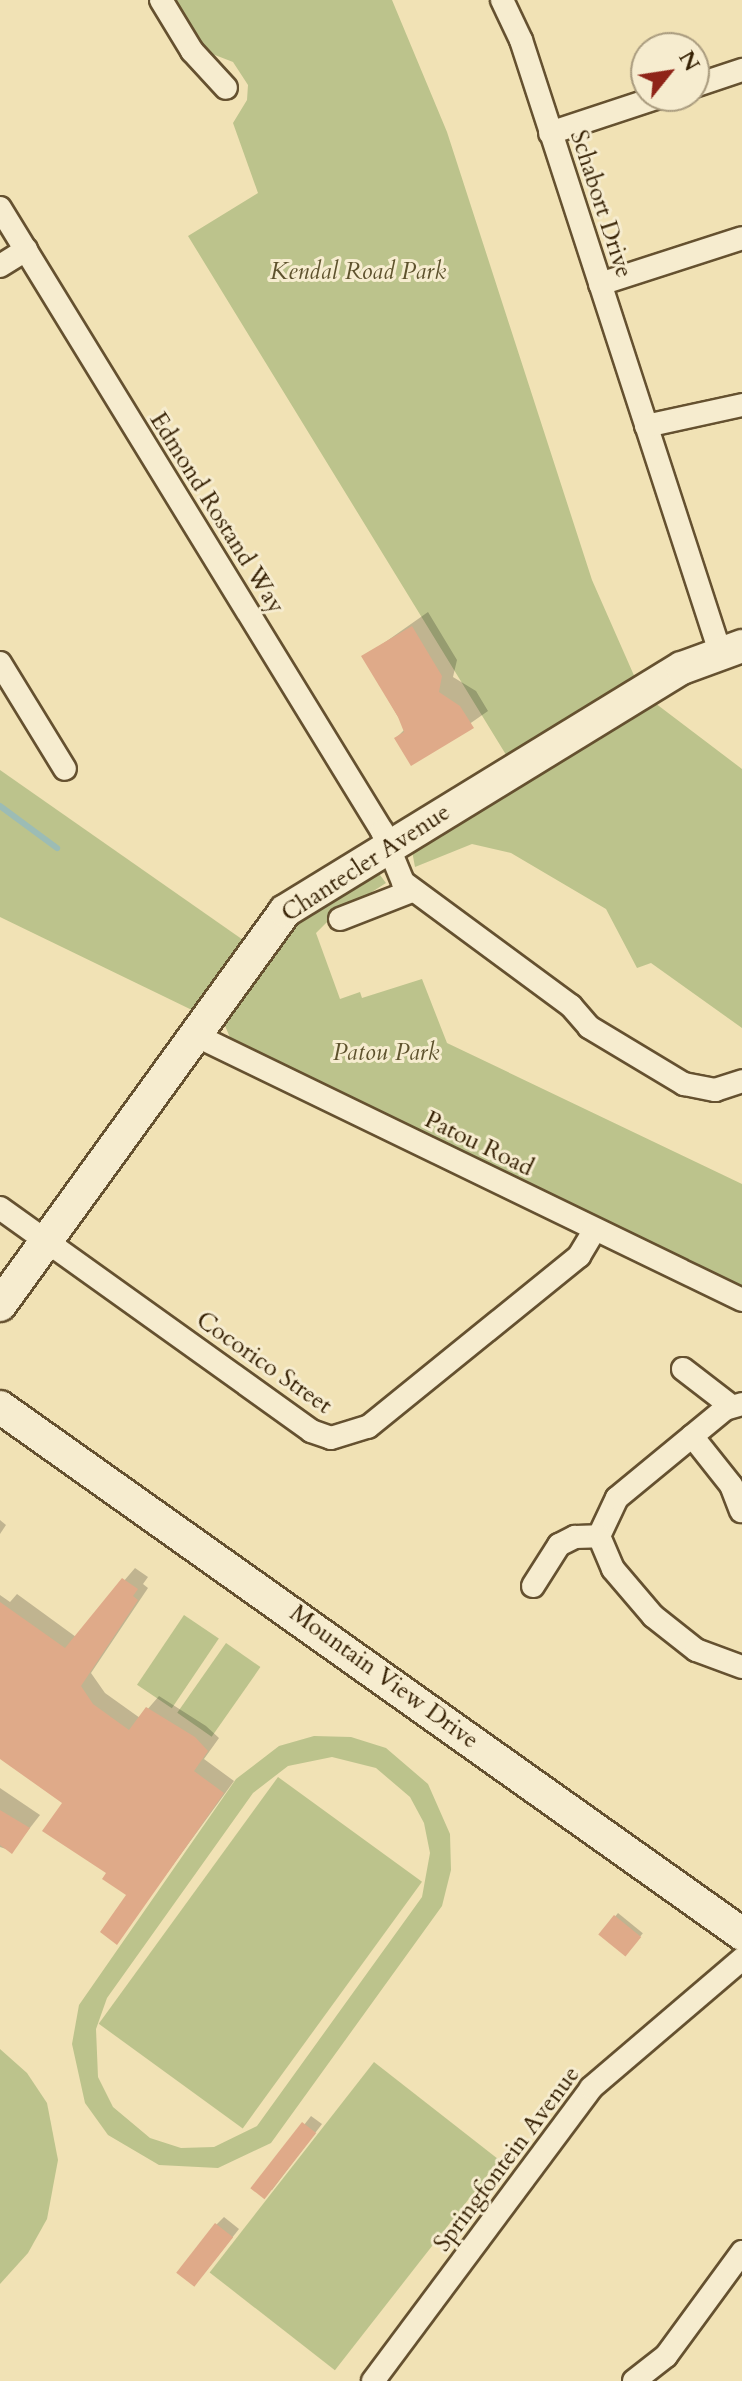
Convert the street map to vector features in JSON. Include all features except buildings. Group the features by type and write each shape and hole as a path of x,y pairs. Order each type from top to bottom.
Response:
{"street":[{"path":"161,0 192,51 226,88"},
{"name":"Schabort Drive","path":"502,0 521,40 646,426 731,649"},
{"path":"710,81 742,70"},
{"path":"550,133 630,107"},
{"name":"Edmond Rostand Way","path":"0,208 412,891"},
{"path":"600,284 742,238"},
{"path":"0,266 26,250"},
{"path":"646,426 742,405"},
{"name":"Chantecler Avenue","path":"0,1305 279,916 387,846 682,668 731,649"},
{"path":"0,663 65,769"},
{"path":"340,919 412,891 495,947 514,968 571,1006 589,1027 684,1084 715,1090 742,1081"},
{"name":"Patou Road","path":"193,1034 742,1300"},
{"name":"Cocorico Street","path":"0,1208 311,1431 342,1438 368,1427 579,1256 595,1229"},
{"path":"683,1369 736,1405 692,1436 617,1498 599,1536 613,1569 653,1616 696,1650 742,1667"},
{"name":"Mountain View Drive","path":"0,1393 13,1414 742,1934"},
{"path":"692,1436 731,1485 741,1511"},
{"path":"533,1586 559,1545 575,1537 599,1536"},
{"name":"Springfontein Avenue","path":"373,2381 591,2088 742,1959"},
{"path":"634,2381 666,2356 742,2252"}],"green space":[{"name":"Kendal Road Park","path":"171,0 392,0 447,132 592,580 636,680 508,758 188,236 258,193 233,123 247,100 248,85 233,62 202,50"},
{"path":"655,703 742,769 742,1028 651,963 637,968 606,909 511,853 472,844 415,867 412,851"},
{"path":"0,770 246,942 194,1011 0,917"},
{"name":"Patou Park","path":"377,871 386,883 331,918 316,933 340,999 360,992 362,998 422,979 447,1043 742,1184 742,1288 231,1040 223,1021 284,929"},
{"path":"184,1615 219,1638 172,1708 137,1685"},
{"path":"226,1643 260,1667 212,1737 177,1713"},
{"path":"314,1736 351,1737 386,1748 428,1784 450,1834 451,1870 442,1906 271,2143 218,2168 159,2165 108,2135 85,2103 72,2044 79,2005 236,1779 279,1746","holes":["332,1757 376,1768 410,1797 424,1823 430,1853 422,1897 257,2126 214,2147 181,2148 150,2138 113,2107 98,2077 96,2029 107,1998 253,1793 288,1766"]},
{"path":"278,1777 422,1882 243,2128 99,2024"},
{"path":"0,2049 27,2073 47,2103 58,2160 47,2219 28,2253 0,2284"},
{"path":"374,2062 499,2160 335,2370 210,2272"}],"waterway":[{"path":"0,806 57,848"}]}
